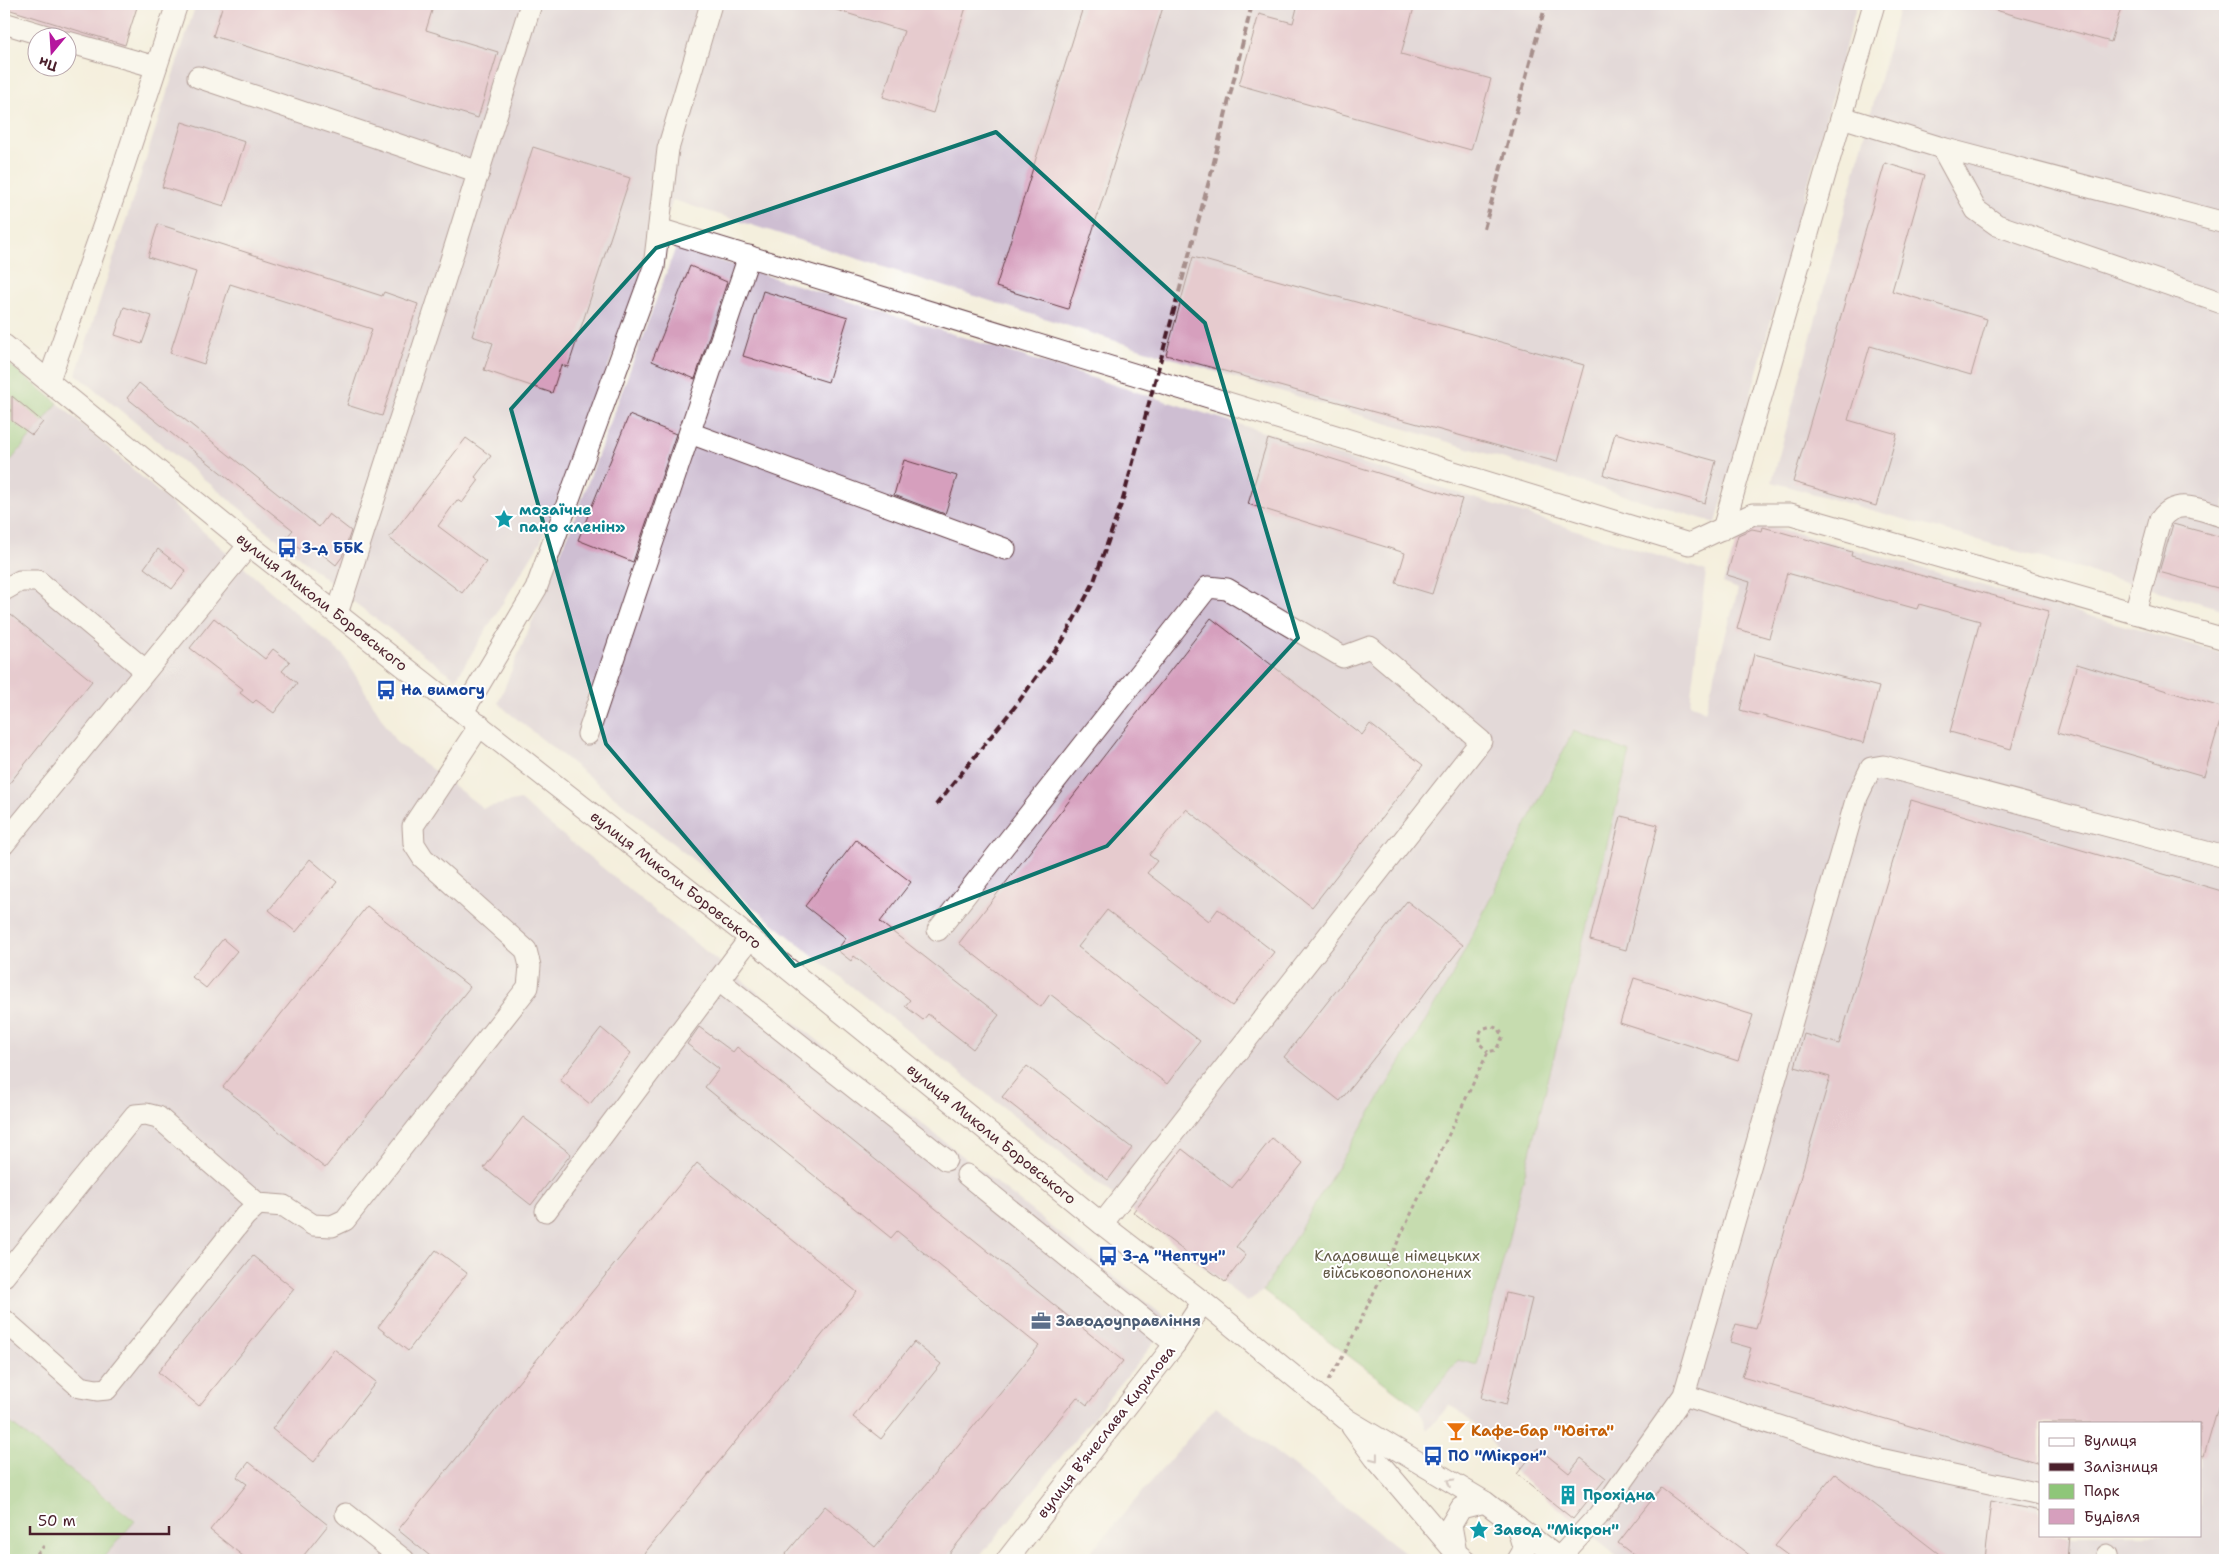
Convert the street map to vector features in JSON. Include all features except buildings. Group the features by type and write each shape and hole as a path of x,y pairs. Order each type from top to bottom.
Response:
{"street":[{"path":"49,380 114,196 177,4"},
{"path":"337,614 531,4"},
{"path":"463,712 536,589 654,267 668,149 711,4"},
{"path":"1723,529 1874,4"},
{"path":"4,24 28,31"},
{"path":"78,45 156,67"},
{"path":"198,77 479,172"},
{"path":"1842,117 1942,148 2225,222"},
{"path":"1942,148 1976,210 1997,225 2225,304"},
{"path":"659,229 1688,544 1753,514 1791,514 2225,639"},
{"path":"588,734 749,256"},
{"name":"вулиця Миколи Боровського","path":"4,345 249,545 750,938 1346,1419 1484,1502 1560,1559"},
{"path":"690,433 1005,549"},
{"path":"2135,613 2160,520 2166,512 2175,507 2185,506 2225,517"},
{"path":"4,844 144,670 249,545"},
{"path":"4,590 20,581 38,581 144,670"},
{"path":"938,930 1208,587 1227,588 1343,657 1370,647 1481,741 1102,1224"},
{"path":"4,1276 135,1115 146,1114 158,1117 258,1204 284,1206 313,1225 332,1226 345,1220 528,987 530,966 526,950 423,858 414,844 413,826 480,725"},
{"path":"1560,1559 1598,1516 1684,1395 1857,797 1861,784 1871,768 1883,766 2225,858"},
{"path":"546,1211 750,938"},
{"path":"718,980 946,1160"},
{"path":"967,1175 1175,1344"},
{"path":"4,1320 80,1387 97,1390 107,1388 245,1216 258,1204"},
{"name":"вулиця Вʼячеслава Кирилова","path":"1007,1560 1175,1344 1203,1302"},
{"path":"1684,1395 1880,1459 2039,1494"},
{"name":"вулиця Миколи Боровського","path":"1346,1419 1375,1458 1460,1557"},
{"path":"1460,1557 1451,1525 1461,1508 1484,1502"},
{"path":"346,1514 404,1560"},
{"path":"1517,1526 1524,1550 1518,1560"}],"path":[{"path":"1491,1026 1499,1029 1503,1036 1496,1050 1488,1052 1478,1043 1482,1028 1491,1026"},
{"path":"1319,1396 1344,1353 1488,1052"},
{"path":"31,1560 44,1546"}],"highlighted area":[{"path":"996,132 1205,323 1298,638 1107,846 795,966 606,744 511,409 656,248"}],"shaded area":[{"path":"196,4 1857,4 1716,523 1138,348 673,200 541,541 456,679 355,603 76,374"},
{"path":"1900,4 2225,4 2225,610 1772,482"},
{"path":"676,247 1706,571 1690,703 1705,711 1738,589 1723,583 1744,518 2225,654 2225,1560 1621,1560 1517,1474 1483,1432 1450,1404 1427,1431 1419,1409 1458,1360 1477,1365 1630,752 1573,731 1451,978 1263,1291 1247,1302 498,703 570,530"},
{"path":"58,403 343,655 396,742 483,808 520,800 659,914 1171,1322 977,1560 101,1560 135,1520 4,1418 4,469"},
{"path":"1216,1406 1414,1560 1084,1560"}],"green space":[{"path":"4,360 58,403 4,469"},
{"name":"Кладовище німецьких військовополонених","path":"1573,731 1630,752 1477,1365 1458,1360 1419,1409 1263,1291 1451,978"},
{"path":"4,1418 135,1521 101,1560 4,1560"}],"railway":[{"path":"936,805 1017,704 1063,640 1093,584 1123,499 1212,170 1252,4"},
{"path":"1484,229 1546,4"}],"place":[{"name":"мозаїчне пано «ленін»","path":"504,519"},
{"name":"З-д ББК","path":"287,548"},
{"name":"На вимогу","path":"386,690"},
{"name":"З-д \"Нептун\"","path":"1108,1256"},
{"name":"Заводоуправління","path":"1041,1321"},
{"name":"Кафе-бар \"Ювіта\"","path":"1456,1431"},
{"name":"ПО \"Мікрон\"","path":"1433,1456"},
{"name":"Прохідна","path":"1568,1495"},
{"name":"Завод \"Мікрон\"","path":"1479,1530"}]}
